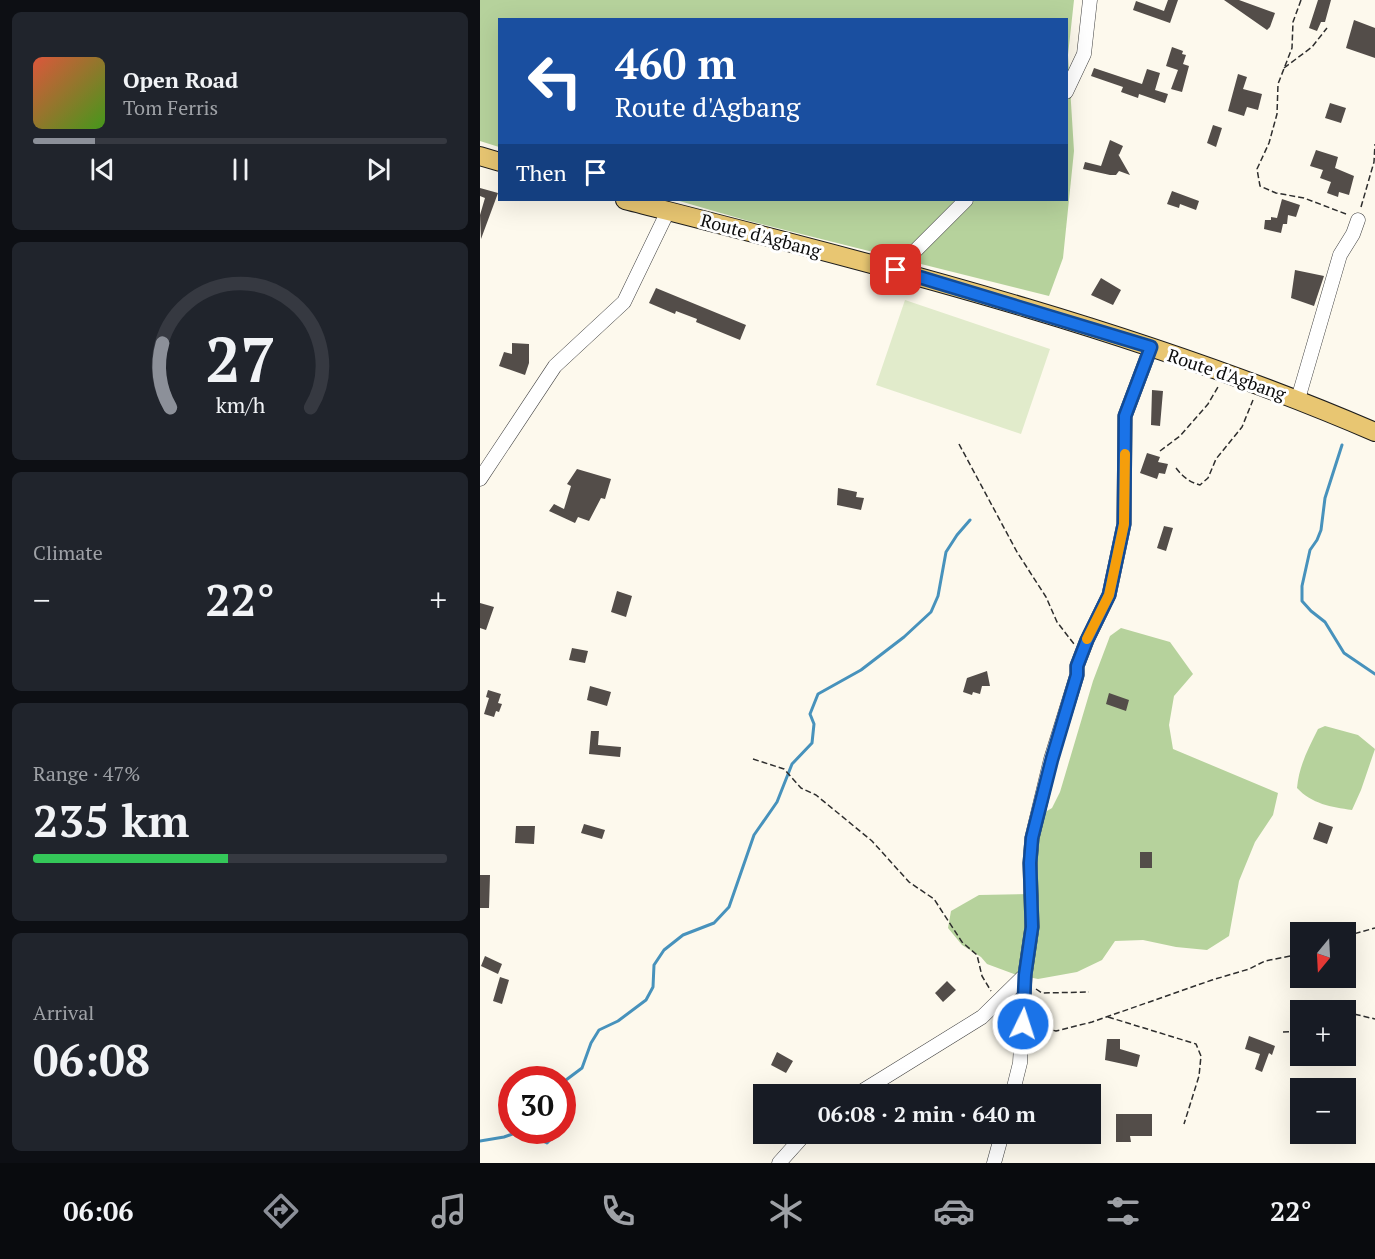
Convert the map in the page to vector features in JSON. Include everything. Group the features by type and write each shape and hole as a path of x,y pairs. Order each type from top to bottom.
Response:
{"main road":[{"path":"480,156 498,161"},
{"name":"Route d'Agbang","path":"629,201 896,270 1151,347 1298,399 1375,432"}],"street":[{"path":"1068,88 1084,54 1090,0"},
{"path":"896,270 965,201"},
{"path":"480,479 555,366 624,302 668,211"},
{"path":"1298,399 1340,255 1353,234 1358,220"},
{"path":"1015,1084 1020,1063 1025,978 1032,927 1030,863 1032,838 1077,675 1077,666 1109,595 1124,524 1125,416 1151,347"},
{"path":"874,1084 982,1017 1025,978"},
{"path":"779,1163 796,1144"},
{"path":"994,1163 999,1144"}],"path":[{"path":"1301,0 1293,22 1292,48 1278,84 1277,114 1269,143 1257,169 1260,186 1276,193 1304,198 1331,207 1358,220 1374,162 1375,144"},
{"path":"1283,69 1312,47 1327,28"},
{"path":"1160,451 1180,436 1208,404 1228,374"},
{"path":"1176,468 1192,483 1200,485 1208,478 1216,459 1242,427 1253,400 1262,386"},
{"path":"959,444 1017,552 1046,597 1057,622 1081,654"},
{"path":"753,759 784,769 801,788 816,795 872,841 909,882 934,899 962,942 977,955 982,976 997,1002"},
{"path":"1356,933 1375,928"},
{"path":"1023,1024 1056,1031 1107,1017 1265,962 1290,956"},
{"path":"1025,978 1042,993 1089,992"},
{"path":"1356,1014 1375,1019"},
{"path":"1107,1017 1196,1044 1201,1056 1199,1076 1184,1124"},
{"path":"1283,1032 1290,1033"}],"green space":[{"path":"480,0 1074,0 1068,55 1068,18 498,18 498,147 480,141"},
{"path":"1068,55 1074,151 1063,258 1049,296 745,220 679,201 1068,201"},
{"path":"905,300 1050,349 1021,434 876,385"},
{"path":"1121,628 1170,642 1193,674 1174,696 1169,725 1173,749 1278,793 1273,815 1255,842 1239,881 1229,936 1207,950 1176,947 1143,940 1115,941 1102,960 1077,972 1038,979 1014,974 987,964 981,957 962,945 948,928 951,911 979,895 1034,894 1033,873 1042,814 1052,808 1060,792 1093,681 1110,636"},
{"path":"1325,726 1358,735 1375,749 1352,810 1315,801 1297,788 1307,751 1318,729"}],"building":[{"path":"1168,0 1178,0 1170,23 1133,10 1136,1 1164,11"},
{"path":"1224,0 1239,0 1275,13 1270,27 1267,30"},
{"path":"1318,0 1331,0 1325,22 1321,22 1317,31 1309,28"},
{"path":"1354,20 1375,28 1375,58 1346,48"},
{"path":"1172,47 1183,51 1182,54 1186,55 1183,64 1189,66 1182,92 1171,89 1178,70 1166,66"},
{"path":"1094,68 1142,84 1147,69 1160,73 1155,90 1168,94 1165,103 1139,94 1138,98 1121,92 1123,87 1091,76"},
{"path":"1238,74 1247,77 1243,89 1262,94 1258,110 1247,107 1244,116 1228,111"},
{"path":"1330,103 1346,108 1341,123 1325,118"},
{"path":"1213,125 1222,128 1216,147 1207,143"},
{"path":"1110,140 1123,146 1118,154 1130,175 1119,171 1116,175 1110,175 1083,169 1085,162 1101,166"},
{"path":"1316,150 1338,157 1335,168 1354,176 1349,195 1339,192 1338,197 1327,193 1331,182 1320,178 1323,170 1310,166"},
{"path":"480,188 498,193 481,239 480,215 485,198 480,196"},
{"path":"1172,191 1199,201 1196,210 1180,204 1179,208 1167,204"},
{"path":"1282,199 1300,205 1296,217 1288,215 1287,224 1283,224 1281,233 1264,229 1265,220 1271,220 1271,217 1277,218"},
{"path":"1295,270 1324,276 1314,306 1291,298"},
{"path":"1101,278 1121,290 1113,305 1091,295"},
{"path":"656,288 746,325 740,340 696,322 697,319 676,311 675,314 649,303"},
{"path":"512,343 529,344 529,363 525,375 499,366 504,352 512,354"},
{"path":"1152,390 1163,391 1160,426 1151,425"},
{"path":"1147,453 1160,457 1158,462 1168,464 1165,474 1159,473 1157,479 1140,473"},
{"path":"577,469 611,479 605,499 601,498 589,521 578,517 575,523 549,511 554,504 564,509 571,486 567,484"},
{"path":"838,488 857,492 856,497 864,498 861,510 837,505"},
{"path":"1164,526 1173,528 1166,551 1157,548"},
{"path":"617,591 632,596 626,617 611,612"},
{"path":"480,603 494,607 486,630 480,628"},
{"path":"572,648 588,651 585,663 569,660"},
{"path":"987,671 990,686 982,686 980,694 973,692 972,695 963,692 967,678"},
{"path":"590,686 611,692 607,706 587,700"},
{"path":"488,690 501,694 498,703 502,704 494,717 484,714 489,698 486,697"},
{"path":"1109,693 1129,700 1126,711 1106,704"},
{"path":"591,731 599,731 598,745 621,747 620,757 589,754"},
{"path":"1319,822 1333,827 1327,844 1313,839"},
{"path":"584,824 605,830 602,839 581,833"},
{"path":"516,826 535,826 534,844 515,843"},
{"path":"1140,852 1152,852 1152,868 1140,868"},
{"path":"480,875 490,875 489,908 480,908"},
{"path":"485,956 502,964 498,974 481,966"},
{"path":"500,977 509,980 502,1004 493,1001"},
{"path":"947,981 956,990 943,1002 935,993"},
{"path":"1249,1036 1275,1046 1272,1055 1269,1053 1262,1072 1255,1069 1260,1054 1245,1049"},
{"path":"1107,1039 1120,1039 1120,1049 1140,1055 1137,1067 1105,1060"},
{"path":"777,1052 793,1061 786,1073 771,1065"},
{"path":"1116,1114 1152,1114 1152,1136 1130,1136 1131,1142 1116,1142"}],"waterway":[{"path":"1342,445 1325,498 1321,530 1310,550 1302,586 1302,601 1325,622 1344,653 1375,674"},
{"path":"576,1072 582,1068 591,1043 599,1030 618,1021 646,1000 653,987 654,965 664,950 683,935 714,923 729,907 754,835 777,802 792,764 812,743 814,724 810,714 818,694 861,670 904,637 931,612 938,596 946,552 970,520"},
{"path":"480,1141 498,1138"}],"slow traffic":[{"path":"1087,639 1109,595 1124,524 1125,454"}],"route":[{"path":"896,270 1151,347 1125,416 1124,524 1109,595 1077,666 1077,675 1032,838 1030,863 1032,927 1025,975 1023,1024"}]}
